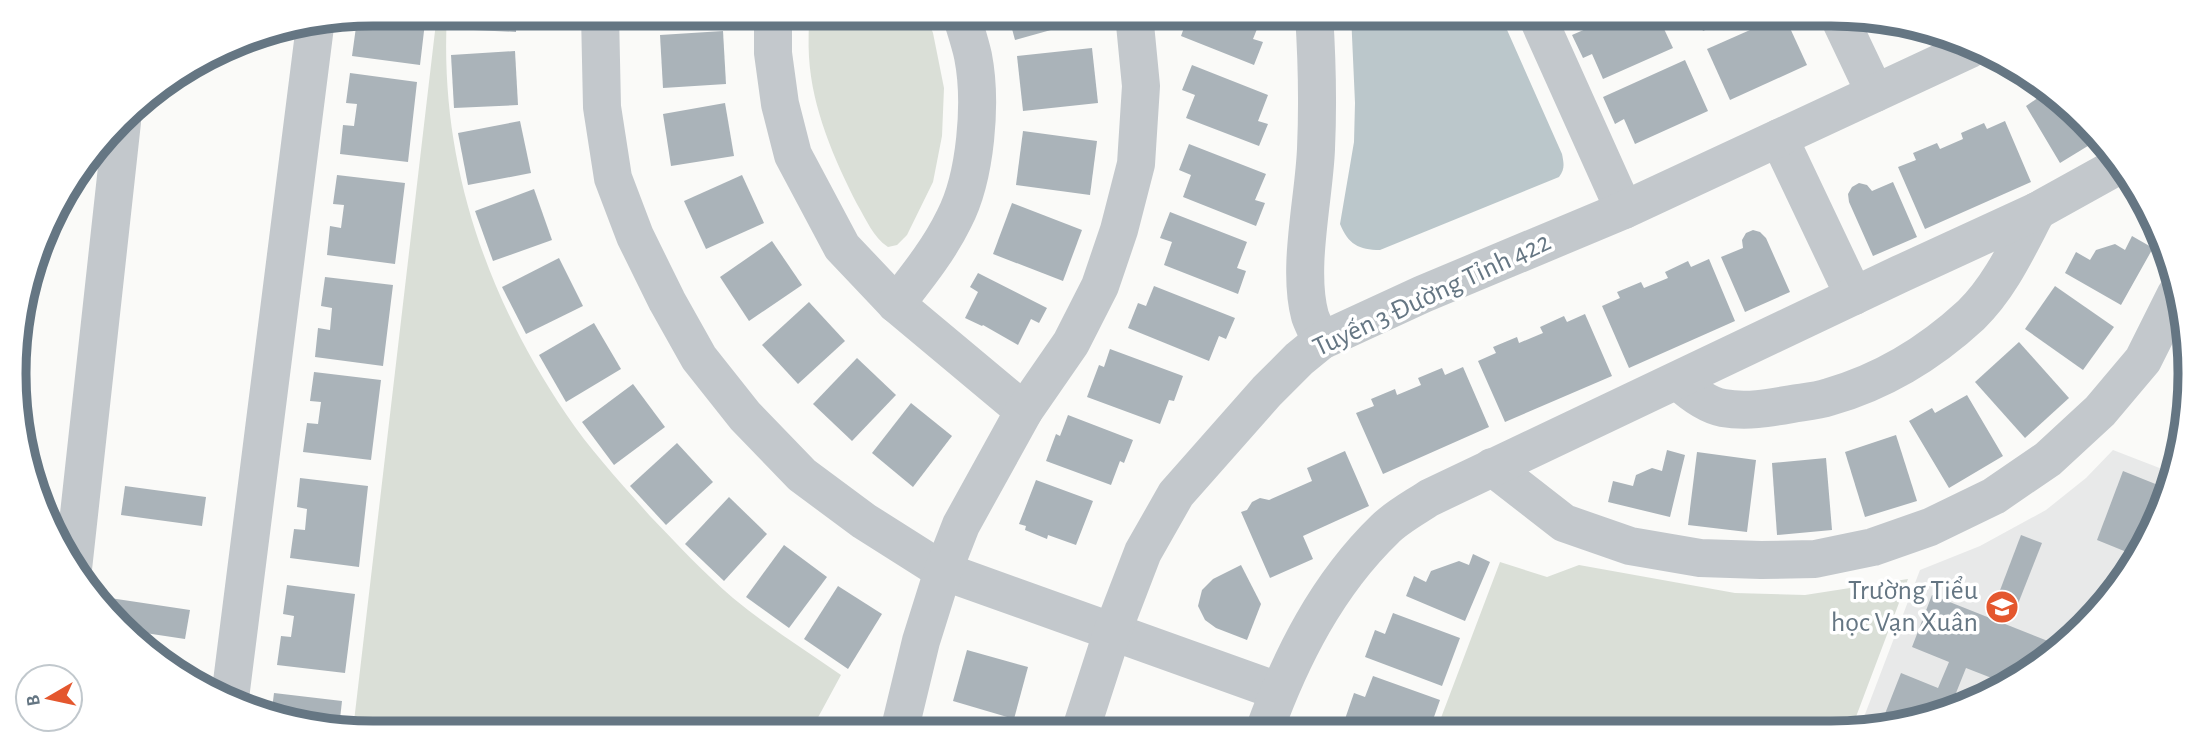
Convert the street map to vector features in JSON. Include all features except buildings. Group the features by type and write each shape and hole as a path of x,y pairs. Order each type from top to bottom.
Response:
{"street":[{"path":"600,26 602,107 613,177 635,236 699,358 745,416 802,475 864,521 943,570 1278,691"},
{"path":"773,26 773,53 780,104 793,155 842,247 896,304 1024,411"},
{"path":"896,304 949,228 968,183 977,119 973,56 964,26"},
{"path":"902,721 921,641 943,570 961,525 1024,411 1077,332 1100,286 1136,164 1141,86 1135,26"},
{"path":"1315,26 1318,66 1316,151 1306,285 1310,317 1321,341"},
{"path":"1541,26 1624,210"},
{"path":"1843,27 1875,93"},
{"path":"231,690 313,32"},
{"name":"Tuyến 3 Đường Tỉnh 422","path":"1084,721 1113,630 1143,552 1176,494 1275,383 1298,359 1321,341 1423,294 1624,210 1962,53"},
{"path":"75,550 120,136"},
{"path":"1779,138 1854,296"},
{"path":"1268,721 1278,691 1312,622 1345,572 1386,528 1429,498 2037,211 2111,170"},
{"path":"1678,381 1691,393 1721,407 1758,410 1828,397 1883,377 1934,345 1971,315 1987,298 2037,211"},
{"path":"1492,467 1564,523 1630,546 1700,558 1760,561 1815,559 1872,547 1930,527 1994,496 2048,459 2099,411 2143,360 2171,305"}],"shaded area":[{"path":"436,26 447,26 446,68 451,121 460,173 473,223 512,321 537,368 575,427 606,466 701,568 733,598 841,675 816,721 354,720"},
{"path":"809,26 930,26 944,88 942,136 933,182 907,235 897,245 888,247 874,233 840,169 819,114 809,52"},
{"path":"1352,26 1505,26 1562,154 1564,166 1559,177 1380,250 1366,249 1351,241 1340,224 1354,142"},
{"name":"Trường Tiểu học Vạn Xuân","path":"2113,450 2164,470 2142,527 2119,566 2092,602 2042,649 1984,685 1920,709 1863,719 1920,570 1980,546 2046,510 2086,478"},
{"path":"1500,562 1547,577 1579,565 1735,593 1805,595 1908,579 1855,720 1440,721"}],"place":[{"name":"Trường Tiểu học Vạn Xuân","path":"2002,607"}]}
